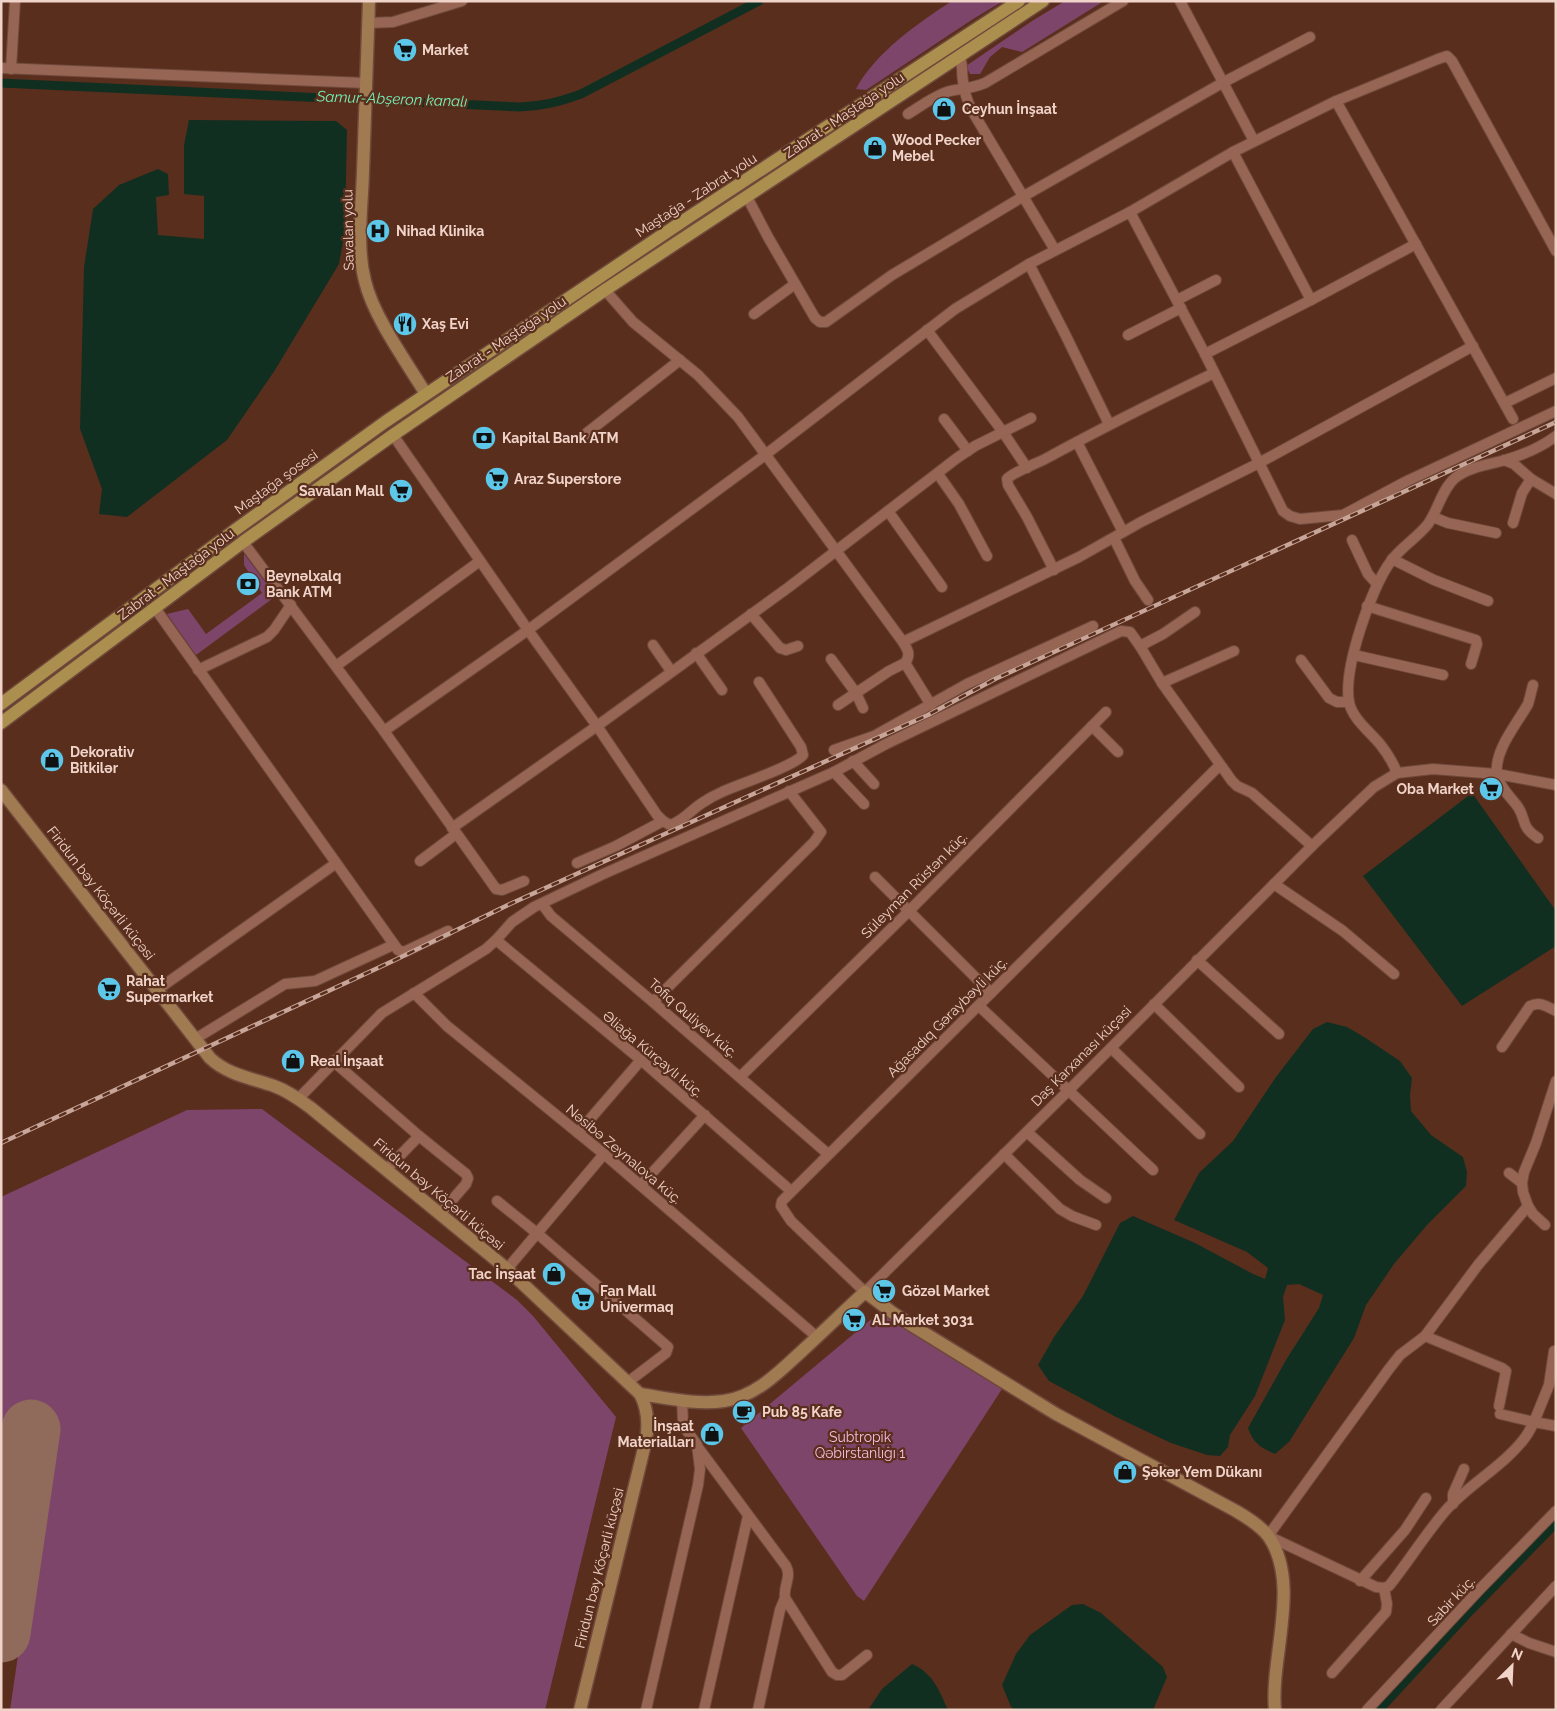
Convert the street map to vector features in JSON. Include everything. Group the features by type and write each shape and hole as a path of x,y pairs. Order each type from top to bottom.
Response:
{"main road":[{"name":"Maştağa - Zabrat yolu","path":"426,394 686,219 1019,1"},
{"name":"Zabrat - Maştağa yolu","path":"1,723 244,542 393,435 605,290 1043,1"},
{"path":"426,394 435,407"},
{"name":"Maştağa şosesi","path":"1,704 243,524 426,394"}],"street":[{"path":"15,1 6,68 366,87"},
{"name":"Savalan yolu","path":"369,1 361,242 365,282 390,335 426,394"},
{"path":"368,23 393,22 462,1"},
{"path":"908,114 939,95 950,91 972,89 985,83 1123,1"},
{"path":"1180,1 1254,141"},
{"path":"747,197 815,318 820,322 826,322 892,275 1024,196 1224,82 1310,37"},
{"path":"958,56 962,64 962,80 971,109 1056,250"},
{"path":"384,731 528,630 765,455 955,309 1028,264 1130,212 1233,152 1336,101 1447,56 1452,61 1556,251"},
{"path":"1336,101 1513,419"},
{"path":"1233,152 1311,300"},
{"path":"1130,212 1205,354 1259,464 1284,511 1290,516 1300,519 1343,515 1405,482 1556,411"},
{"path":"1205,354 1416,244"},
{"path":"1028,264 1065,334 1108,424"},
{"path":"1128,335 1216,280"},
{"path":"754,314 795,284"},
{"path":"605,290 633,322 680,360 720,397 738,417 904,642 909,652 905,663 838,705"},
{"path":"927,330 1003,432 1027,468"},
{"path":"904,642 1054,570 1123,532 1259,464 1473,346"},
{"path":"583,436 680,360"},
{"path":"1054,570 1027,516 1008,485 1007,479 1011,475 1077,442 1108,424 1214,373"},
{"path":"1505,403 1556,378"},
{"path":"944,418 968,451"},
{"path":"420,860 454,831 836,552 968,451 1031,418"},
{"path":"393,435 597,726 656,815 663,821 670,825 676,823 720,792 800,760 803,756 801,747 759,682"},
{"path":"1397,773 1388,754 1356,717 1349,702 1349,680 1354,655 1368,606 1377,584 1392,559 1417,536 1433,517 1450,484 1456,478 1469,470 1538,448 1556,436"},
{"path":"1077,442 1123,532"},
{"path":"1504,460 1514,464 1530,479 1556,494"},
{"path":"938,474 963,510 987,556"},
{"path":"1514,523 1522,492 1530,479"},
{"path":"888,511 942,587"},
{"path":"1433,517 1496,533"},
{"path":"1114,538 1134,581 1148,600"},
{"path":"1352,540 1368,574 1377,584"},
{"path":"244,542 384,731 496,889 502,890 524,881"},
{"path":"1392,559 1434,580 1488,601"},
{"path":"336,666 480,560"},
{"path":"198,670 266,637 274,630 291,605"},
{"path":"1368,606 1476,640 1477,644 1471,664"},
{"path":"155,608 393,945 401,952 404,952 448,931"},
{"path":"1140,646 1163,634 1195,612"},
{"path":"751,614 780,648 786,650 798,646"},
{"path":"834,750 874,736 987,674 1093,626"},
{"path":"298,1099 374,1019 390,1007 486,949 520,915 834,772 886,744 1122,631 1130,632 1162,682 1220,765 1237,786 1252,793 1312,846"},
{"path":"653,645 671,671"},
{"path":"1162,682 1234,650"},
{"path":"696,653 722,690"},
{"path":"1354,655 1443,675"},
{"path":"831,658 856,693 863,708"},
{"path":"1301,660 1328,698 1337,702 1349,702"},
{"path":"905,663 931,705"},
{"path":"1533,685 1527,705 1504,744 1497,774 1500,782 1519,808 1524,825 1530,833 1538,838"},
{"name":"Süleyman Rüstən küç.","path":"740,1077 909,911 1106,712"},
{"path":"1092,726 1118,752"},
{"path":"853,762 874,784"},
{"name":"Ağasadıq Gəraybəyli küç.","path":"865,1292 785,1213 781,1206 782,1200 1220,765"},
{"name":"Daş Karxanası küçəsi","path":"640,1394 682,1400 724,1401 748,1393 770,1379 865,1292 1197,960 1374,787 1397,773 1433,769 1497,774 1556,785"},
{"path":"834,772 864,804"},
{"name":"Firidun bəy Köçərli küçəsi","path":"1,790 218,1066 237,1075 282,1089 311,1108 507,1270 640,1394 647,1411 648,1430 580,1710"},
{"path":"653,1002 814,842 821,832 789,791"},
{"path":"577,863 616,846 663,821"},
{"path":"157,990 336,864"},
{"path":"875,878 991,993"},
{"path":"1274,884 1343,931 1394,974"},
{"name":"Tofiq Quliyev küç.","path":"542,904 551,916 828,1154"},
{"name":"Əliağa Kürçaylı küç.","path":"496,940 641,1060 791,1191"},
{"path":"195,1039 285,984 315,981 393,945"},
{"path":"1197,960 1279,1034"},
{"name":"Nəsibə Zeynalova küç.","path":"414,993 447,1026 604,1154 817,1337"},
{"path":"1502,1047 1530,1006 1540,1003 1556,1011"},
{"path":"1154,1004 1239,1087"},
{"path":"979,1006 1153,1170"},
{"path":"1111,1048 1200,1134"},
{"path":"578,1133 641,1060"},
{"path":"334,1061 418,1136 466,1174 468,1178 466,1184 440,1214"},
{"path":"1545,1225 1533,1214 1528,1206 1522,1192 1522,1182 1556,1081"},
{"path":"640,1185 705,1115"},
{"path":"1027,1132 1080,1180 1106,1198"},
{"path":"386,1170 418,1136"},
{"path":"507,1270 604,1154"},
{"path":"1004,1154 1060,1209 1072,1216 1096,1225"},
{"path":"1508,1173 1522,1182"},
{"path":"497,1201 538,1234 668,1347 666,1353 628,1382"},
{"path":"1268,1536 1400,1355 1425,1336 1478,1265 1528,1206"},
{"path":"865,1292 906,1322 1056,1414 1249,1518 1268,1536 1360,1581 1384,1588 1389,1586 1417,1546 1453,1504 1524,1439 1534,1422 1549,1385 1554,1351"},
{"path":"1425,1336 1506,1371 1499,1410 1534,1422 1556,1426"},
{"path":"682,1400 685,1428 789,1571 784,1591 786,1598 832,1672 842,1675 868,1655"},
{"path":"646,1710 698,1485 700,1469 697,1445"},
{"path":"1453,1504 1453,1494 1464,1469"},
{"path":"1360,1581 1404,1530 1426,1498"},
{"name":"Sabir küç.","path":"1367,1710 1556,1511"},
{"path":"704,1710 748,1516"},
{"path":"1268,1536 1279,1560 1283,1586 1280,1643 1275,1683 1275,1710"},
{"path":"1441,1710 1556,1586"},
{"path":"1332,1673 1386,1612 1388,1604 1384,1588"},
{"path":"758,1710 780,1610 786,1598"},
{"path":"1511,1634 1556,1652"}],"green space":[{"path":"952,1 1003,1 866,90 856,89 874,63 898,40"},
{"path":"1065,1 1104,1 1022,52 1002,47 990,57 980,74 970,74 966,66"},
{"path":"244,554 276,596 196,655 167,614 188,609 206,634 262,593 244,565"},
{"path":"262,1109 517,1300 533,1316 616,1417 545,1710 10,1710 51,1430 11,1425 1,1498 1,1197 187,1110"},
{"name":"Subtropik Qəbirstanlığı 1","path":"880,1312 1002,1389 864,1601 857,1596 741,1428"}],"shaded area":[{"path":"189,120 336,121 347,130 345,231 339,264 275,370 227,440 127,517 99,514 102,489 80,429 84,267 93,209 119,185 158,169 168,174 169,195 156,197 158,235 204,239 204,196 184,194 184,145"},
{"path":"1472,793 1556,911 1556,946 1462,1006 1363,876"},
{"path":"1327,1022 1347,1027 1400,1061 1412,1078 1411,1111 1431,1135 1463,1157 1467,1172 1466,1186 1427,1225 1394,1264 1366,1305 1354,1338 1289,1442 1275,1454 1258,1444 1252,1438 1248,1428 1286,1360 1319,1308 1323,1295 1299,1284 1287,1285 1283,1297 1285,1320 1255,1396 1230,1435 1228,1447 1220,1456 1207,1455 1171,1443 1116,1417 1049,1381 1038,1365 1054,1337 1083,1296 1120,1223 1133,1216 1195,1243 1265,1279 1268,1268 1247,1252 1174,1220 1199,1173 1233,1141 1276,1077 1313,1029"},
{"path":"1083,1604 1101,1613 1163,1667 1167,1677 1153,1710 1015,1710 1011,1707 1002,1685 1016,1654 1030,1635 1072,1605"},
{"path":"912,1664 930,1677 948,1710 868,1710 882,1689"}],"waterway":[{"name":"Samur-Abşeron kanalı","path":"1,83 520,107 536,106 581,94 759,1"},
{"path":"1379,1710 1470,1611 1556,1523"}],"taxiway":[{"path":"1,1526 9,1546 9,1577"}],"runway":[{"path":"1,1633 31,1429"}],"railway":[{"path":"1,1143 395,960 510,904 928,715 995,679 1556,422"}],"place":[{"name":"Market","path":"405,50"},
{"name":"Ceyhun İnşaat","path":"944,109"},
{"name":"Wood Pecker Mebel","path":"875,148"},
{"name":"Nihad Klinika","path":"378,231"},
{"name":"Xaş Evi","path":"405,324"},
{"name":"Kapital Bank ATM","path":"484,438"},
{"name":"Araz Superstore","path":"497,479"},
{"name":"Savalan Mall","path":"401,491"},
{"name":"Beynəlxalq Bank ATM","path":"248,584"},
{"name":"Dekorativ Bitkilər","path":"52,760"},
{"name":"Oba Market","path":"1491,789"},
{"name":"Rahat Supermarket","path":"109,989"},
{"name":"Real İnşaat","path":"293,1061"},
{"name":"Tac İnşaat","path":"554,1274"},
{"name":"Gözəl Market","path":"884,1291"},
{"name":"Fan Mall Univermaq","path":"583,1299"},
{"name":"AL Market 3031","path":"854,1320"},
{"name":"Pub 85 Kafe","path":"744,1412"},
{"name":"İnşaat Materialları","path":"712,1434"},
{"name":"Şəkər Yem Dükanı","path":"1125,1472"}]}
